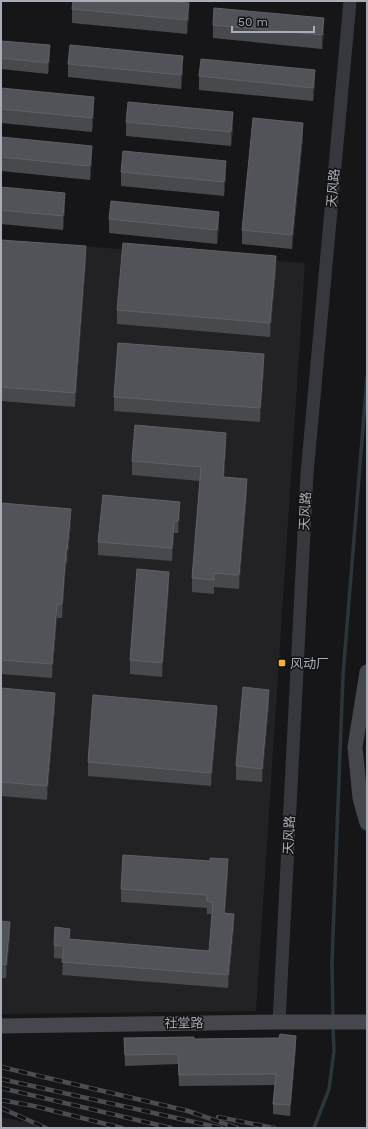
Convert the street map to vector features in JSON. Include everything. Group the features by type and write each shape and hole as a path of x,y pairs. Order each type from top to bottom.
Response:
{"main road":[{"path":"367,672 355,747 360,798 367,823"},
{"name":"社堂路","path":"1,1026 367,1022"}],"street":[{"name":"天风路","path":"279,1022 307,474 350,1"}],"shaded area":[{"path":"1,240 305,263 256,1011 1,1014"},
{"path":"1,1117 54,1128 1,1128"}],"building":[{"path":"73,1 165,1 189,3 187,20 72,9"},
{"path":"214,8 324,18 322,35 213,25"},
{"path":"1,41 50,45 48,63 1,58"},
{"path":"70,45 183,56 181,75 68,64"},
{"path":"201,59 315,70 313,88 199,76"},
{"path":"1,88 94,97 92,118 1,109"},
{"path":"128,102 233,112 231,132 126,122"},
{"path":"253,118 303,123 292,235 242,230"},
{"path":"1,137 92,146 90,166 1,157"},
{"path":"123,151 226,161 224,182 121,172"},
{"path":"1,187 65,193 63,216 1,210"},
{"path":"111,201 219,212 217,230 109,219"},
{"path":"1,240 86,246 75,393 1,387"},
{"path":"123,243 276,256 270,323 117,310"},
{"path":"118,343 264,354 260,408 114,397"},
{"path":"135,425 226,433 223,477 247,479 239,575 214,573 214,580 192,578 201,467 132,461"},
{"path":"103,495 180,502 178,521 174,521 172,548 98,542"},
{"path":"1,503 71,509 62,604 57,604 52,664 1,660"},
{"path":"137,569 169,572 162,663 130,660"},
{"path":"243,687 269,690 262,769 236,766"},
{"path":"1,688 55,693 47,786 1,782"},
{"path":"93,695 217,706 211,773 88,762"},
{"path":"123,855 210,861 210,858 228,859 224,913 234,914 228,975 62,962 64,946 54,945 55,927 70,929 69,939 209,951 213,902 207,901 207,895 121,889"},
{"path":"1,921 10,922 6,965 1,964"},
{"path":"280,1034 296,1036 290,1105 273,1104 276,1074 179,1075 178,1054 125,1055 124,1038 279,1038"}],"waterway":[{"path":"333,1018 332,962 343,675 367,378"},
{"path":"314,1128 329,1089 334,1051 333,1026"}],"railway":[{"path":"1,1067 188,1111 237,1128"},
{"path":"1,1079 221,1128"},
{"path":"1,1088 171,1128"},
{"path":"1,1100 34,1106 122,1128"},
{"path":"1,1108 46,1128"},
{"path":"218,1117 274,1128"}],"place":[{"name":"风动厂","path":"282,663"}]}
